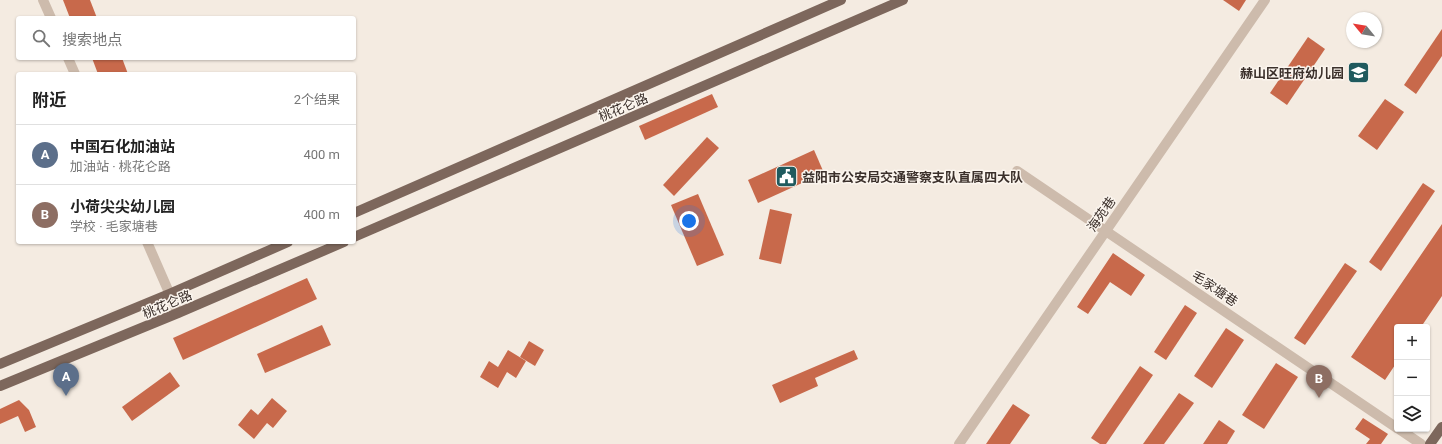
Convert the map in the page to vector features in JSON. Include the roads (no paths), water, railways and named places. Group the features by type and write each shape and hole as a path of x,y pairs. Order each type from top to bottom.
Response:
{"main road":[{"name":"桃花仑路","path":"356,212 841,0"},
{"name":"桃花仑路","path":"356,237 903,0"},
{"name":"桃花仑路","path":"0,364 169,294 283,244"},
{"name":"桃花仑路","path":"0,386 178,314 339,244"},
{"path":"1430,444 1442,427"}],"street":[{"path":"43,0 50,16"},
{"name":"海苑巷","path":"959,444 1265,0"},
{"path":"69,60 74,72"},
{"name":"毛家塘巷","path":"1018,171 1394,425"},
{"path":"148,244 178,314"},
{"name":"毛家塘巷","path":"1404,432 1421,444"}],"place":[{"name":"赫山区旺府幼儿园","path":"1359,73"},
{"name":"益阳市公安局交通警察支队直属四大队","path":"786,177"},
{"name":"中国石化加油站","path":"66,396"},
{"name":"小荷尖尖幼儿园","path":"1319,398"}]}
